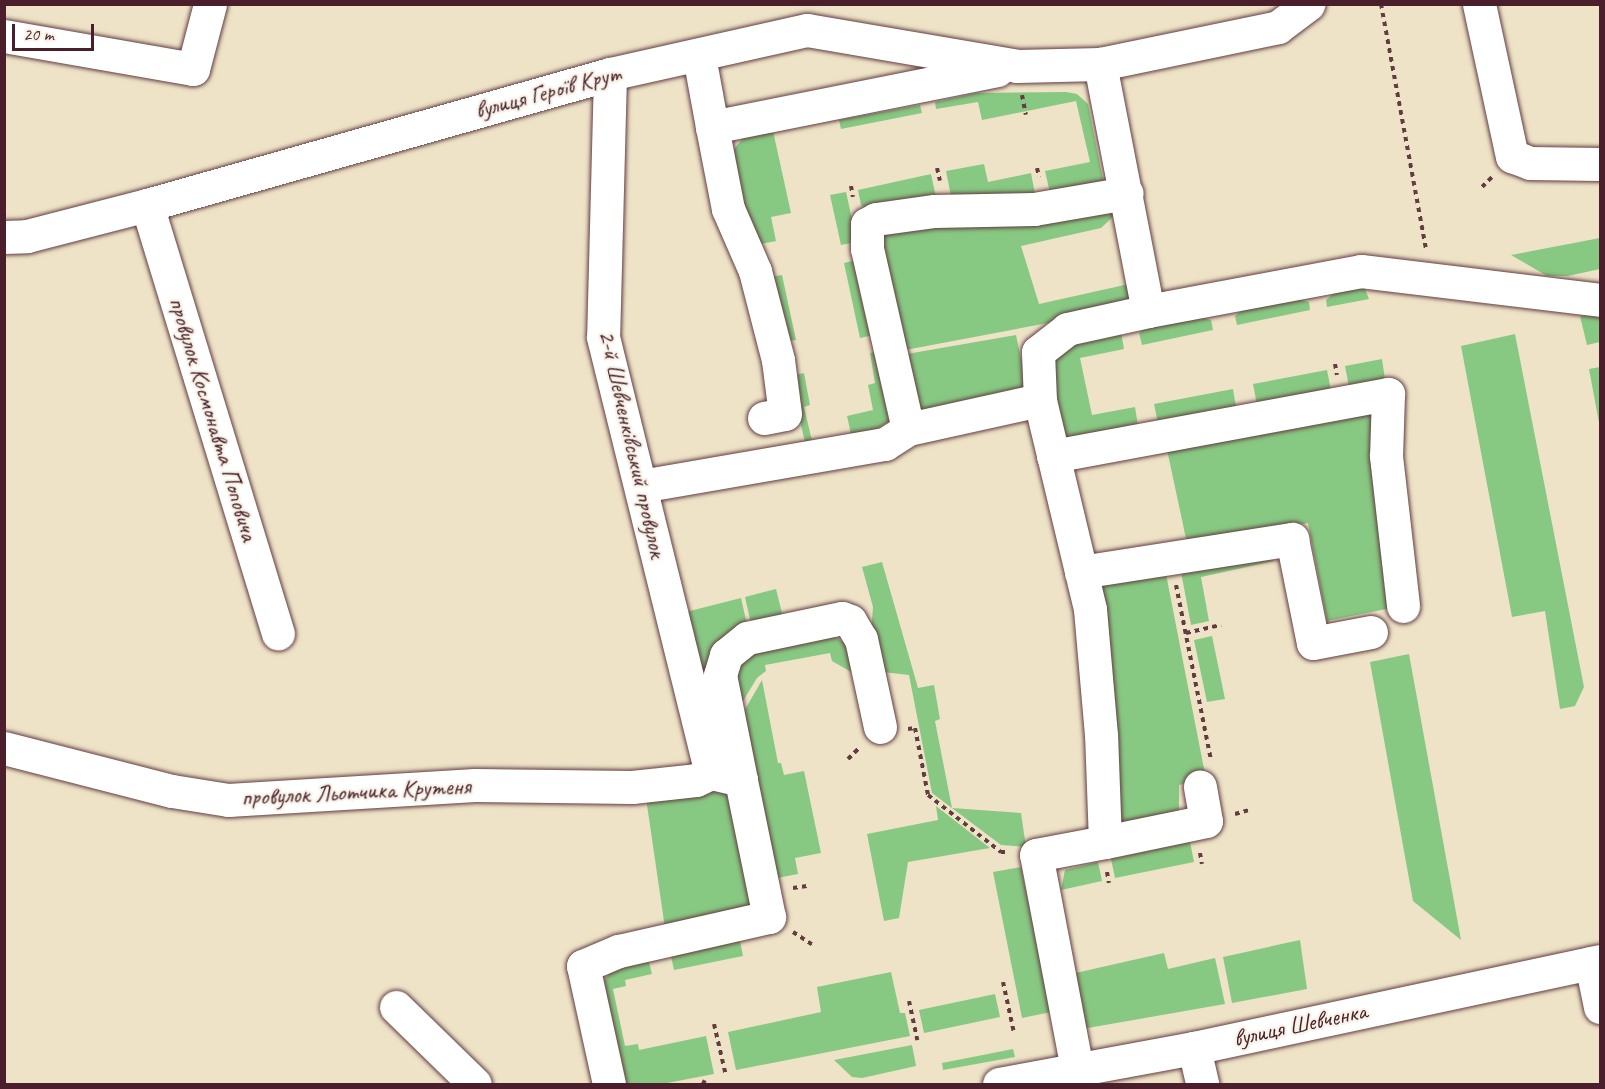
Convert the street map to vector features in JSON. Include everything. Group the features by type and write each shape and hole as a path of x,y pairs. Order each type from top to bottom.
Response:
{"street":[{"path":"4,36 193,69 210,4"},
{"name":"вулиця Героїв Крут","path":"4,237 27,236 147,204 610,74 699,56 807,30 1017,66 1100,64 1278,27 1308,4"},
{"path":"1479,4 1512,156 1530,163 1600,164"},
{"path":"699,56 728,209 755,270 778,360 785,414 765,418"},
{"path":"1100,64 1127,193 1148,311"},
{"path":"712,127 1017,66"},
{"name":"2-й Шевченківський провулок","path":"610,74 603,336 641,486 726,776"},
{"path":"908,429 867,249 867,224 876,219 934,211 1034,209 1127,193"},
{"name":"провулок Космонавта Поповича","path":"147,204 279,633"},
{"path":"1105,842 1100,724 1090,609 1040,400 1038,352 1067,329 1148,311 1361,271 1600,300"},
{"path":"1053,456 1388,394 1386,456 1403,606"},
{"path":"641,486 885,444 908,429 1040,400"},
{"path":"1082,572 1172,561 1292,539 1313,643 1371,632"},
{"path":"609,1084 583,966 619,951 769,917 726,776 720,675 726,655 747,638 842,618 850,621 861,639 892,729"},
{"name":"провулок Льотчика Крутеня","path":"4,748 172,791 228,800 475,785 632,787 726,776"},
{"path":"1077,1069 1036,855 1206,821 1200,787"},
{"path":"1596,962 1600,1007"},
{"name":"вулиця Шевченка","path":"999,1084 1194,1048 1596,962"},
{"path":"396,1007 475,1084"},
{"path":"1194,1048 1202,1084"}],"path":[{"path":"1381,4 1428,259"},
{"path":"1172,561 1215,784 1200,787"},
{"path":"1186,633 1221,625"},
{"path":"892,729 915,728 928,795 1001,852 1036,855"},
{"path":"1003,982 1014,1033"},
{"path":"909,1000 917,1040"},
{"path":"714,1024 726,1076"}],"green space":[{"path":"1066,92 1077,94 1088,104 1105,189 1050,193 1045,171 1090,162 1076,101 982,120 978,102 936,109 935,102 977,93"},
{"path":"920,105 922,113 841,129 839,120"},
{"path":"773,131 791,213 771,217 776,241 760,244 742,206 733,150 743,138"},
{"path":"984,164 988,182 1031,173 1035,194 952,201 946,171"},
{"path":"931,174 937,202 870,211 861,205 858,190"},
{"path":"846,192 857,242 841,245 830,195"},
{"path":"1116,203 1116,214 1101,228 1021,246 1039,304 1129,284 1135,292 1122,309 900,351 872,235"},
{"path":"1600,238 1600,269 1568,276 1547,276 1511,255"},
{"path":"861,259 878,334 860,338 844,263"},
{"path":"782,275 796,340 788,341 769,277"},
{"path":"1345,284 1363,284 1369,299 1327,307 1326,300"},
{"path":"1281,295 1309,302 1310,310 1237,325 1235,316 1253,300"},
{"path":"1188,313 1211,320 1213,330 1142,345 1139,333 1159,319"},
{"path":"1600,313 1600,342 1587,345 1580,316"},
{"path":"1120,327 1124,349 1080,358 1092,415 1135,407 1139,432 1064,446 1049,355 1055,345"},
{"path":"1515,334 1584,687 1575,706 1560,709 1545,611 1512,617 1461,346"},
{"path":"1016,335 1027,387 919,411 901,355"},
{"path":"881,351 891,420 875,430 851,434 847,416 873,410 868,385 875,383 870,353"},
{"path":"1382,359 1386,386 1350,392 1345,366"},
{"path":"1600,367 1600,428 1589,369"},
{"path":"1327,370 1332,396 1258,410 1253,384"},
{"path":"804,373 810,405 804,407 812,441 805,442 792,388 795,375"},
{"path":"1233,389 1237,413 1159,428 1154,404"},
{"path":"1374,404 1391,608 1327,621 1308,523 1188,548 1166,445"},
{"path":"1271,558 1274,561 1201,577 1209,621 1191,625 1181,572"},
{"path":"882,562 918,688 934,685 940,719 935,721 952,808 1021,813 1026,847 1001,845 932,793 909,675 883,672 871,632 873,607 862,567"},
{"path":"1166,574 1206,779 1179,785 1179,812 1119,823 1098,584"},
{"path":"776,589 784,621 752,628 745,597"},
{"path":"741,598 748,629 735,632 729,754 678,614"},
{"path":"831,635 847,644 853,673 832,661 830,653 765,665 766,671 757,678 740,706 736,670 748,654"},
{"path":"1212,636 1225,699 1207,702 1194,640"},
{"path":"1409,654 1461,940 1413,901 1370,662"},
{"path":"762,680 778,763 781,763 784,775 804,771 821,853 795,858 798,874 777,878 743,713"},
{"path":"727,785 756,905 666,935 646,798"},
{"path":"936,806 990,848 908,862 899,918 884,921 867,834 938,820"},
{"path":"1190,842 1194,862 1115,878 1111,859"},
{"path":"1098,862 1102,881 1061,890 1065,870"},
{"path":"1021,867 1051,1012 1022,1018 993,872"},
{"path":"1300,940 1307,989 1232,1003 1223,957"},
{"path":"740,941 743,956 674,970 671,956"},
{"path":"1164,953 1168,969 1215,958 1225,1004 1082,1029 1071,974"},
{"path":"648,958 652,974 625,980 626,986 613,989 625,1046 638,1044 639,1050 706,1036 714,1074 662,1084 625,1084 604,981 614,967"},
{"path":"891,972 900,1013 905,1013 910,1036 736,1070 728,1032 821,1012 817,987"},
{"path":"995,994 1000,1017 924,1033 919,1010"},
{"path":"912,1045 916,1066 862,1078 852,1077 834,1060"},
{"path":"1013,1049 1015,1057 943,1070 942,1063"}]}
